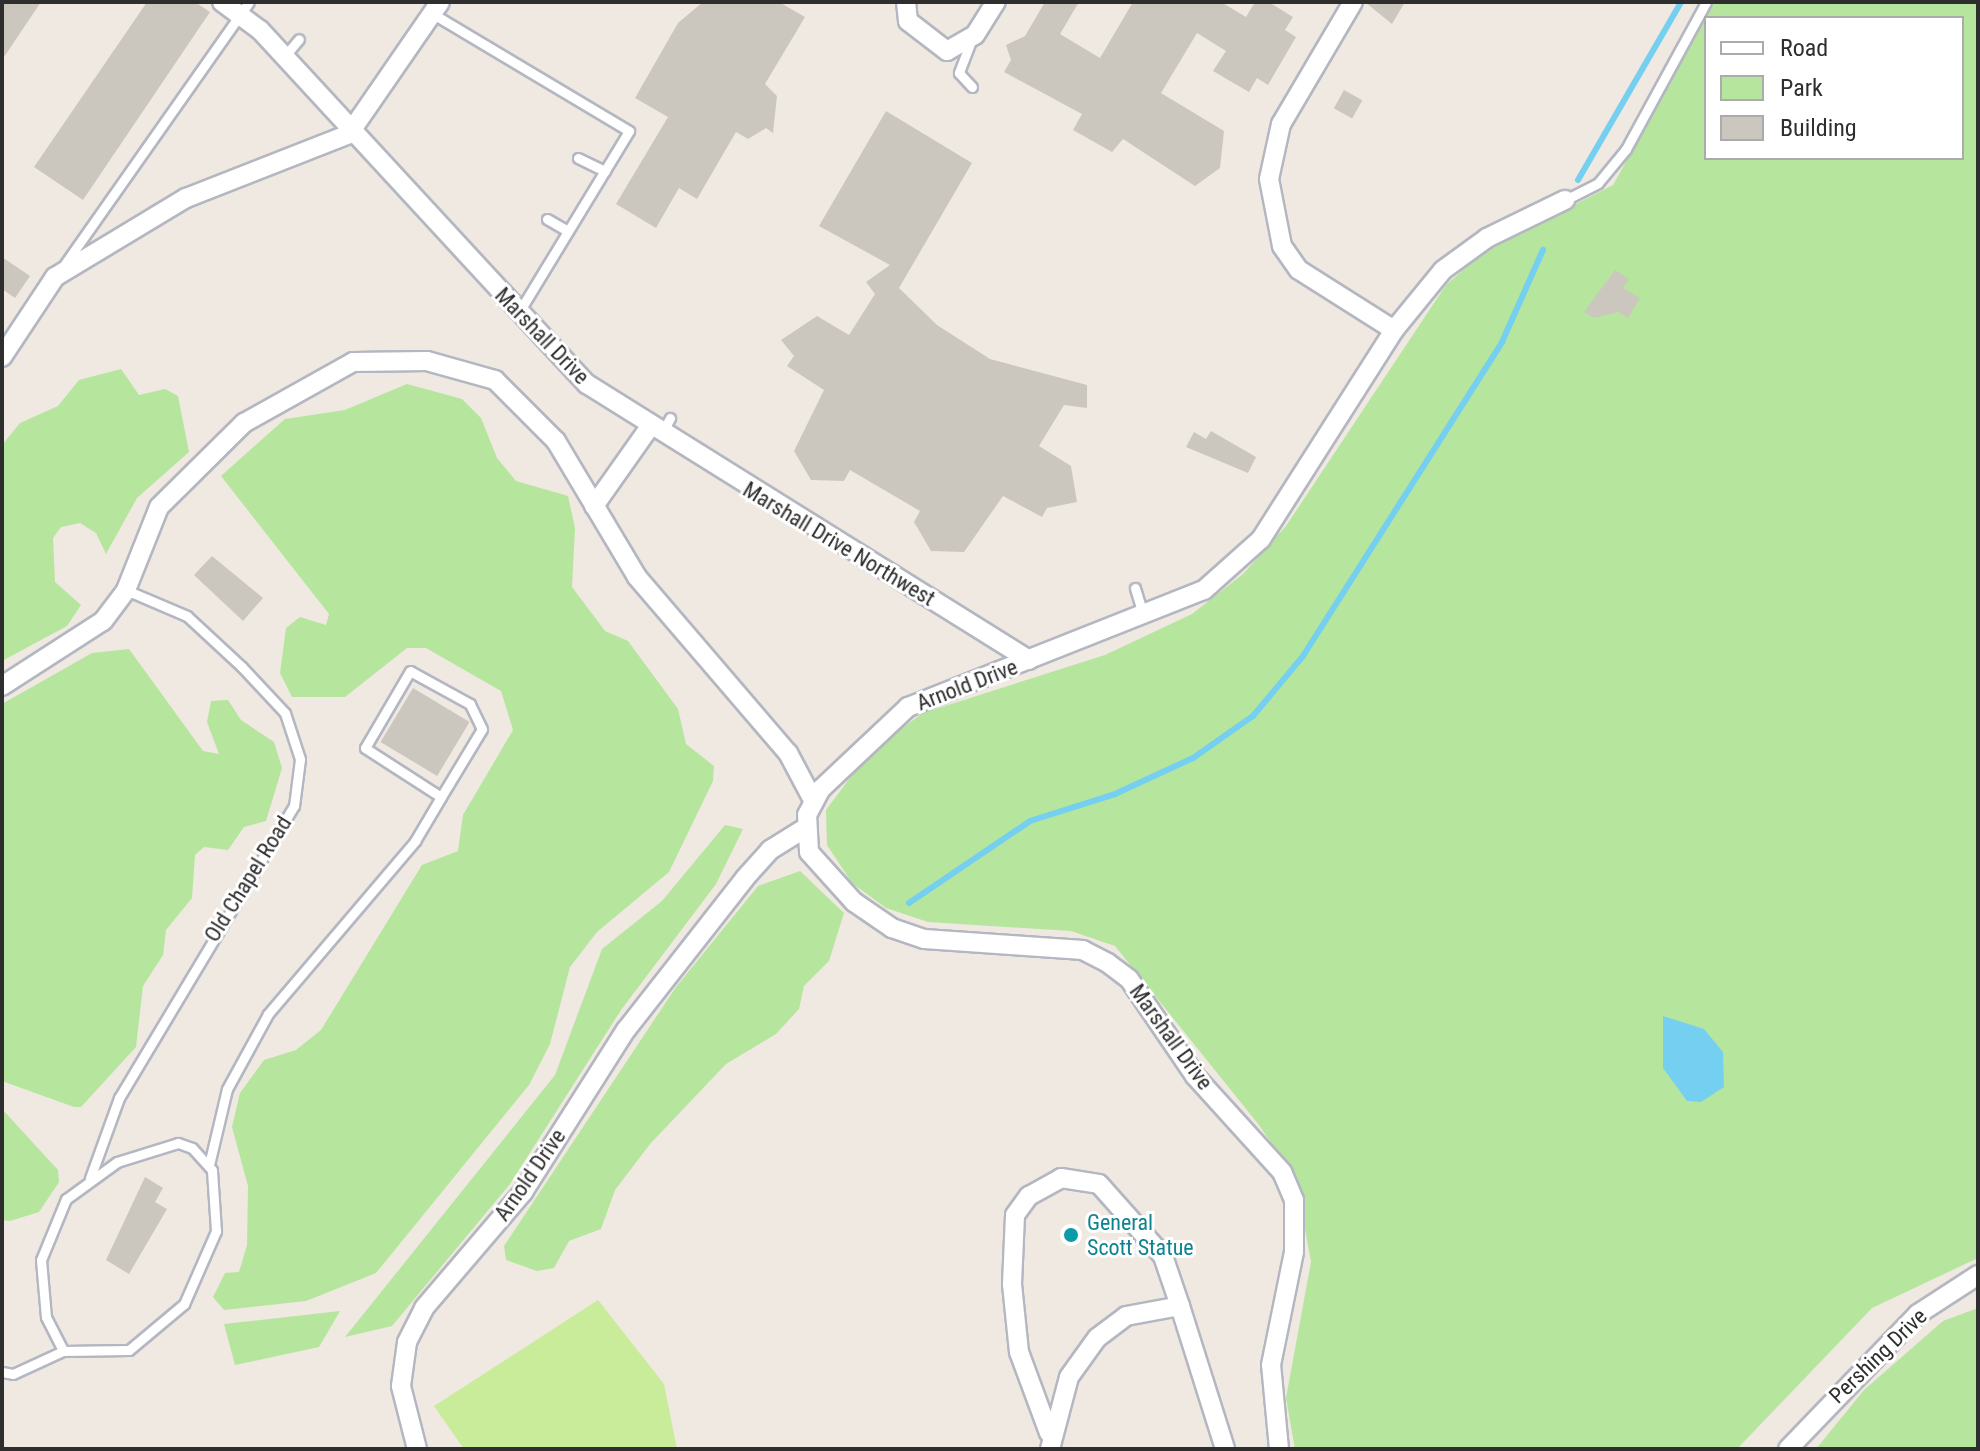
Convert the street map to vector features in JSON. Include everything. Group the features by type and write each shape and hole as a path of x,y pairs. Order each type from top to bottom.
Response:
{"street":[{"name":"Marshall Drive","path":"222,2 244,8 349,134 519,312 655,432"},
{"path":"906,2 914,32 947,51 972,38 996,2"},
{"path":"1353,2 1281,124 1269,179 1282,246 1299,270 1394,330"},
{"path":"2,357 55,277 186,198 349,134 437,8"},
{"name":"Arnold Drive","path":"417,1449 401,1386 407,1342 424,1308 523,1192 626,1030 745,878 770,850 807,827 814,802 878,730 908,707 1144,618 1204,590 1261,539 1394,330 1443,270 1487,238 1565,200"},
{"path":"2,686 103,621 126,590 159,507 244,423 353,362 427,361 495,380 556,441 637,577 788,753 814,802"},
{"path":"594,506 655,432"},
{"name":"Marshall Drive Northwest","path":"655,432 1029,660"},
{"name":"Marshall Drive","path":"807,827 809,852 854,902 892,928 924,939 1083,950 1108,963 1129,979 1195,1076 1282,1172 1294,1200 1294,1252 1271,1365 1279,1449"},
{"path":"1049,1441 1019,1352 1012,1284 1015,1215 1029,1196 1061,1178 1099,1184 1163,1256 1225,1449"},
{"name":"Pershing Drive","path":"1788,1449 1918,1314 1978,1275"},
{"path":"1049,1441 1069,1377 1097,1338 1126,1316 1180,1306"}],"lane":[{"path":"1565,200 1598,183 1626,149 1706,2"},
{"path":"55,277 244,8"},
{"path":"437,8 629,131 519,312"},
{"path":"972,38 959,73 972,87"},
{"path":"284,57 299,39"},
{"path":"578,158 605,171"},
{"path":"547,219 568,231"},
{"path":"655,432 670,418"},
{"path":"1135,588 1144,618"},
{"name":"Old Chapel Road","path":"90,1178 119,1098 294,806 300,759 285,713 242,667 187,616 126,590"},
{"path":"2,1372 13,1374 63,1351 129,1350 184,1304 216,1231 209,1165 227,1089 268,1014 415,841 482,729 470,704 410,671 365,748 441,797"},
{"path":"63,1351 46,1317 41,1260 66,1199 90,1178 178,1143 209,1165"}],"green space":[{"path":"1715,2 1978,2 1978,1258 1872,1308 1737,1449 1295,1449 1286,1398 1311,1262 1296,1180 1259,1125 1115,946 1071,931 928,922 886,908 852,883 827,845 826,810 870,751 923,713 1105,655 1192,614 1243,574 1286,526 1446,285 1486,250 1613,185 1704,22 1704,160 1964,160 1964,16 1707,16"},
{"path":"121,369 139,395 165,389 178,396 189,452 137,498 106,554 96,533 80,523 61,527 53,538 55,582 81,605 67,626 2,661 2,445 20,423 58,406 79,380"},
{"path":"407,384 462,399 481,418 497,458 516,481 568,496 575,528 572,587 605,631 628,641 678,709 686,744 714,766 713,781 669,872 597,932 570,967 550,1044 529,1085 376,1273 306,1301 224,1310 213,1297 225,1273 239,1272 247,1245 248,1186 232,1127 240,1093 264,1060 296,1050 321,1030 422,865 458,851 463,815 513,730 501,691 426,648 407,648 345,697 292,697 280,673 286,628 300,617 326,625 329,614 221,476 285,419 345,410"},
{"path":"129,649 203,751 219,754 207,722 211,701 228,700 241,720 274,742 282,768 266,821 244,827 228,850 204,847 195,855 192,898 166,930 163,955 143,986 136,1047 81,1107 74,1107 2,1081 2,704 92,653"},
{"path":"725,825 743,829 716,884 621,1010 510,1184 392,1326 345,1337 555,1075 602,949 662,901"},
{"path":"800,871 844,913 829,961 804,986 799,1009 776,1034 726,1064 650,1144 615,1190 601,1229 569,1241 554,1268 537,1271 506,1260 504,1246 676,987 758,886"},
{"path":"2,1109 58,1170 59,1182 39,1212 10,1221 2,1220"},
{"path":"598,1300 664,1384 677,1449 464,1449 434,1406"},
{"path":"1978,1308 1978,1449 1816,1449 1864,1390 1943,1321"},
{"path":"340,1311 319,1347 235,1365 224,1324"}],"water":[{"path":"1663,1016 1704,1029 1723,1052 1724,1087 1701,1102 1687,1101 1663,1068"}],"building":[{"path":"2,2 41,2 2,60"},
{"path":"147,2 195,2 210,12 83,200 34,167"},
{"path":"703,2 779,2 805,17 765,84 777,96 773,133 766,128 748,139 736,132 697,199 679,188 656,228 616,204 668,117 635,98 678,23"},
{"path":"1045,2 1079,2 1060,34 1100,58 1133,2 1221,2 1246,17 1255,2 1269,2 1293,17 1285,30 1296,37 1268,85 1257,78 1249,92 1213,71 1226,51 1197,33 1161,93 1224,131 1220,168 1195,186 1123,139 1112,152 1073,130 1082,114 1004,72 1011,60 1006,45 1025,36"},
{"path":"1365,2 1405,2 1392,24"},
{"path":"1344,90 1362,100 1352,119 1334,108"},
{"path":"886,111 972,163 899,288 937,325 990,359 1087,385 1087,408 1064,405 1039,446 1071,466 1077,502 1047,508 1042,517 1003,496 964,552 931,551 914,522 920,511 850,470 844,481 811,480 794,451 824,390 787,366 794,356 781,340 817,316 849,335 875,294 866,282 890,265 819,226"},
{"path":"2,257 30,276 15,298 2,289"},
{"path":"1615,270 1629,279 1623,288 1640,298 1628,318 1618,312 1594,318 1584,312"},
{"path":"1211,431 1256,457 1248,473 1186,447 1194,432 1206,439"},
{"path":"212,556 263,598 243,621 194,575"},
{"path":"413,688 470,722 437,776 381,742"},
{"path":"145,1177 163,1188 155,1202 167,1209 129,1274 106,1260"}],"waterway":[{"path":"1578,180 1681,2"},
{"path":"909,903 1030,821 1115,794 1193,758 1253,716 1303,656 1502,342 1543,250"}],"place":[{"name":"General Scott Statue","path":"1071,1235"}]}
